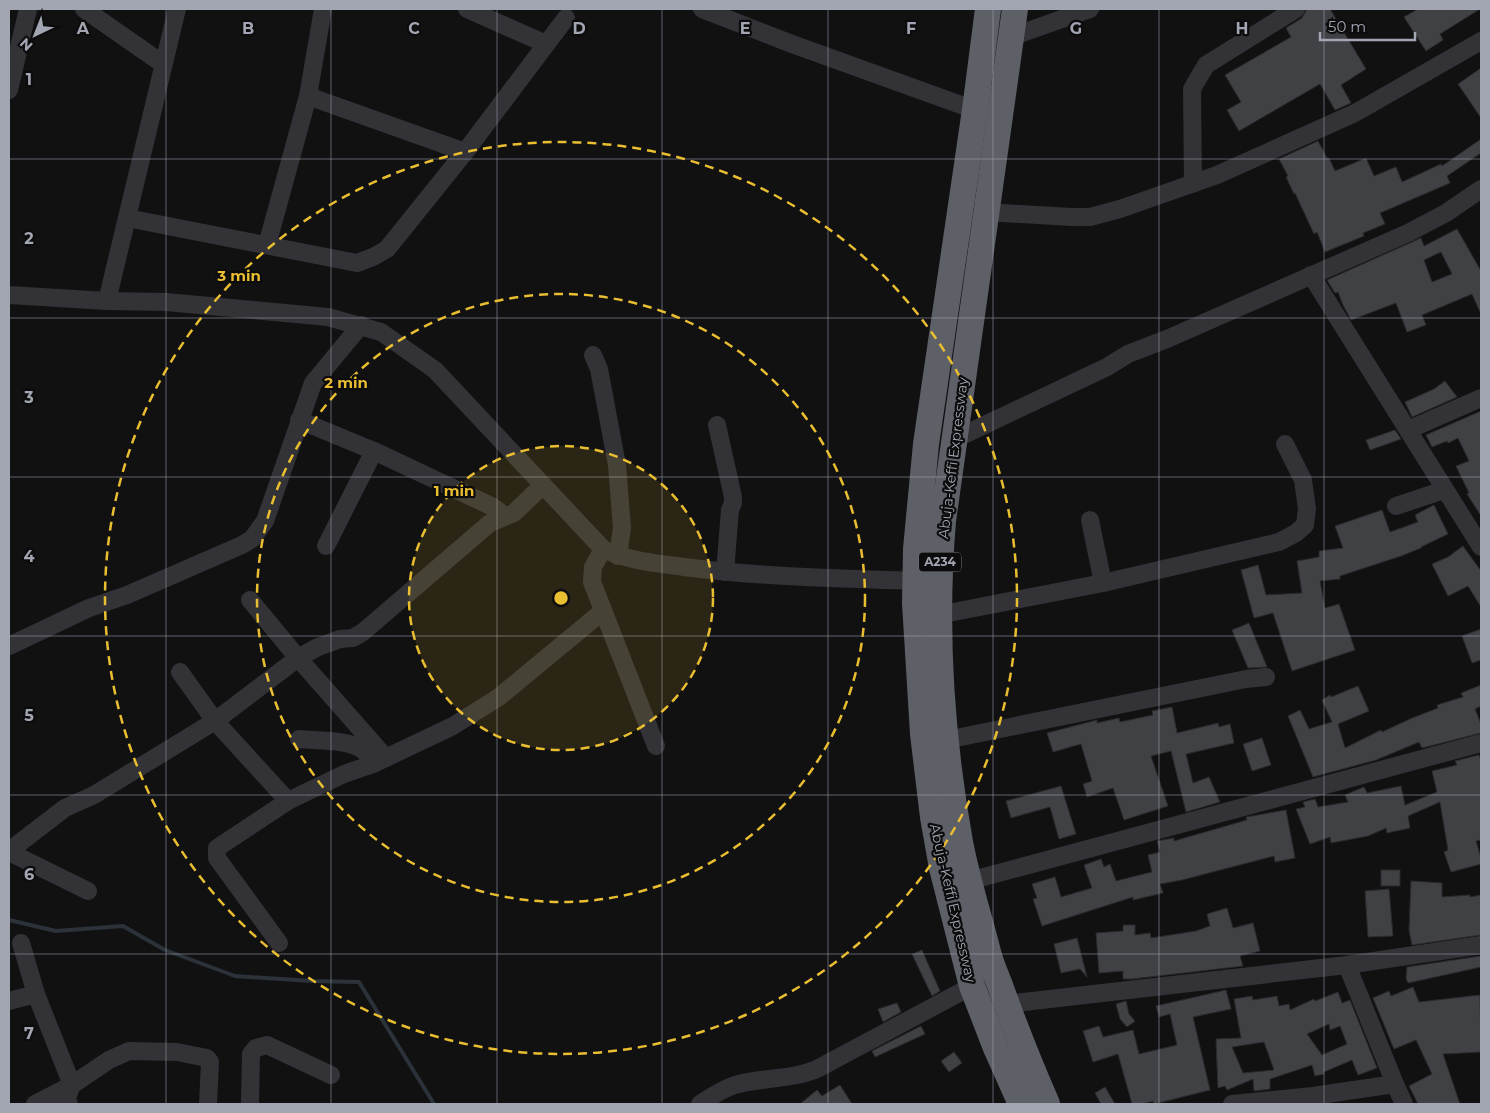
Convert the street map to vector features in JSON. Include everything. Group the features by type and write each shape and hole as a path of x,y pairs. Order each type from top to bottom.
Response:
{"highway":[{"name":"Abuja-Keffi Expressway","path":"988,9 926,444 915,581 920,708 933,817 942,868 972,986 1020,1104"},
{"name":"Abuja-Keffi Expressway","path":"1015,9 943,521 938,615 940,683 946,740 959,836 969,881 988,952 1006,1004 1047,1104"}],"street":[{"path":"10,80 28,9"},
{"path":"84,9 164,64"},
{"path":"107,301 177,9"},
{"path":"267,245 308,96 323,9"},
{"path":"467,9 546,44"},
{"path":"702,9 792,44 975,110"},
{"path":"1011,37 1090,9"},
{"path":"1193,184 1192,89 1198,76 1206,65 1296,9"},
{"path":"127,218 357,263 373,257 387,249 465,152 566,18"},
{"path":"985,212 1090,217 1120,209 1193,184 1355,113 1481,41"},
{"path":"308,96 465,152"},
{"path":"955,439 1092,374 1128,354 1408,233 1446,213 1481,189"},
{"path":"1311,275 1481,547"},
{"path":"9,295 107,301 166,302 328,317 361,325 382,332 435,370 542,486 610,553 642,561 725,572 915,581"},
{"path":"9,646 89,608 127,595 252,539 265,521 313,382 361,325"},
{"path":"594,355 599,369 617,465 622,528 610,553 592,567 592,582 656,746"},
{"path":"1408,430 1481,398"},
{"path":"299,420 493,506 505,516"},
{"path":"717,425 733,497 730,510 725,572"},
{"path":"938,615 1103,583 1278,542 1296,533 1305,525 1307,509 1303,480 1285,444"},
{"path":"326,546 374,452"},
{"path":"88,891 9,852 65,808 94,795 215,720 298,658 318,647 340,639 353,638 363,632 490,523 514,513 542,486"},
{"path":"1396,506 1444,490"},
{"path":"1090,520 1103,583"},
{"path":"250,600 379,761"},
{"path":"279,943 217,858 217,848 288,802 344,774 379,761 453,726 499,697 603,611"},
{"path":"180,672 215,720 288,802"},
{"path":"946,740 1246,679 1266,677"},
{"path":"299,739 358,747 379,761"},
{"path":"969,881 1481,744"},
{"path":"21,943 36,994 72,1085 66,1100 69,1104"},
{"path":"1006,1004 1348,964 1481,945"},
{"path":"1348,964 1404,1104"},
{"path":"700,1104 736,1084 806,1074 972,986"},
{"path":"9,1001 36,994"},
{"path":"250,1104 251,1054 256,1048 267,1045 331,1075"},
{"path":"35,1104 72,1085 109,1060 129,1051 177,1052 207,1058 210,1062 208,1104"},
{"path":"1232,1104 1256,1103 1395,1084"}],"building":[{"path":"1307,9 1330,9 1366,69 1341,85 1351,103 1335,110 1320,84 1239,131 1227,110 1241,102 1225,75 1291,37 1286,28 1302,18"},
{"path":"1418,9 1480,9 1440,34 1443,40 1426,51 1404,17"},
{"path":"1481,68 1481,118 1458,84"},
{"path":"1481,139 1481,153 1447,176 1450,183 1380,213 1385,224 1363,233 1364,236 1325,252 1317,232 1314,234 1294,194 1286,177 1288,176 1279,159 1318,141 1335,171 1366,158 1374,176 1396,167 1402,182 1441,164 1442,166"},
{"path":"1457,229 1481,271 1481,314 1472,294 1422,315 1426,325 1407,332 1396,303 1351,320 1338,292 1335,293 1327,280 1421,238 1424,246","holes":["1441,252 1452,274 1432,282 1424,260"]},
{"path":"1445,381 1457,397 1412,417 1405,402 1434,389"},
{"path":"1481,411 1481,516 1467,494 1469,493 1456,466 1469,461 1458,438 1432,447 1426,435"},
{"path":"1395,430 1401,439 1370,450 1366,440"},
{"path":"1434,505 1448,534 1401,556 1340,576 1340,579 1320,581 1325,608 1339,604 1355,650 1292,671 1273,613 1254,618 1241,570 1258,565 1266,595 1302,593 1297,561 1319,557 1319,551 1343,548 1335,526 1382,510 1390,532 1418,522 1415,515"},
{"path":"1463,546 1481,571 1481,607 1468,586 1448,596 1432,564 1448,557"},
{"path":"1249,623 1267,667 1248,668 1232,630"},
{"path":"1481,629 1481,660 1472,663 1462,636"},
{"path":"1481,685 1481,706 1475,709 1481,724 1481,733 1422,748 1419,742 1376,760 1313,777 1288,716 1300,710 1309,729 1332,722 1322,700 1330,695 1331,697 1358,686 1369,711 1338,724 1345,748 1381,730 1382,732 1438,708 1437,705 1463,697 1461,693"},
{"path":"1172,707 1177,733 1218,723 1219,727 1230,724 1234,743 1186,754 1193,783 1209,777 1220,802 1186,812 1171,751 1151,756 1168,806 1124,820 1113,788 1087,797 1083,784 1092,781 1081,744 1053,752 1047,733 1097,720 1097,723 1119,718 1120,722 1153,715 1152,711"},
{"path":"1262,738 1271,765 1252,771 1243,744"},
{"path":"1479,755 1481,761 1481,840 1476,841 1481,864 1451,872 1444,852 1448,850 1440,802 1408,816 1410,828 1387,833 1386,828 1368,836 1331,843 1330,837 1310,844 1296,809 1305,807 1303,802 1315,799 1318,807 1348,802 1345,795 1364,787 1367,793 1401,786 1405,805 1437,792 1432,771 1457,765 1455,761"},
{"path":"1061,786 1076,834 1059,839 1050,807 1011,818 1006,801"},
{"path":"1286,810 1295,858 1275,862 1274,856 1160,884 1163,893 1133,900 1133,897 1042,926 1033,899 1037,898 1032,884 1055,877 1061,897 1092,888 1084,865 1101,859 1104,867 1110,864 1116,881 1152,872 1148,855 1160,852 1157,841 1174,838 1174,841 1247,820 1246,817"},
{"path":"1381,870 1400,870 1400,886 1381,886"},
{"path":"1411,881 1442,883 1442,897 1481,895 1481,935 1412,945 1409,930"},
{"path":"1389,889 1393,936 1368,937 1365,891"},
{"path":"1227,908 1233,928 1253,923 1260,951 1240,956 1243,966 1132,979 1123,979 1123,971 1099,973 1096,933 1123,931 1123,925 1135,925 1135,935 1150,933 1151,938 1196,931 1210,926 1207,914"},
{"path":"1077,938 1087,977 1080,969 1061,973 1054,944"},
{"path":"922,950 940,991 932,996 912,954"},
{"path":"1481,956 1481,967 1408,983 1406,978 1407,967"},
{"path":"1413,987 1419,1002 1480,995 1481,1052 1443,1054 1460,1104 1418,1104 1409,1086 1432,1074 1416,1040 1394,1049 1373,998 1389,991 1391,996"},
{"path":"1226,990 1231,1009 1193,1017 1210,1090 1154,1104 1153,1101 1132,1104 1118,1054 1093,1062 1083,1031 1099,1026 1103,1037 1133,1030 1139,1054 1177,1045 1170,1014 1159,1017 1156,1006"},
{"path":"1338,992 1342,1003 1350,1000 1377,1068 1358,1075 1352,1060 1324,1072 1324,1074 1315,1076 1312,1065 1270,1079 1270,1089 1254,1091 1253,1079 1227,1090 1225,1086 1218,1088 1216,1039 1241,1038 1234,999 1252,996 1253,1000 1277,996 1279,1006 1289,1004 1290,1010 1314,999 1315,1001","holes":["1329,1024 1330,1030 1340,1026 1347,1044 1322,1055 1307,1034","1264,1042 1274,1070 1243,1073 1232,1047"]},
{"path":"1126,1001 1129,1014 1135,1021 1127,1027 1120,1019 1116,1004"},
{"path":"897,1003 901,1012 883,1022 878,1009"},
{"path":"921,1026 925,1034 875,1057 872,1051"},
{"path":"954,1052 962,1063 949,1072 941,1061"},
{"path":"840,1085 852,1104 800,1104 817,1090 822,1096"},
{"path":"1105,1087 1115,1104 1101,1104 1095,1093"}],"waterway":[{"path":"9,920 56,931 123,926 165,950 235,976 359,982 434,1104"}]}
